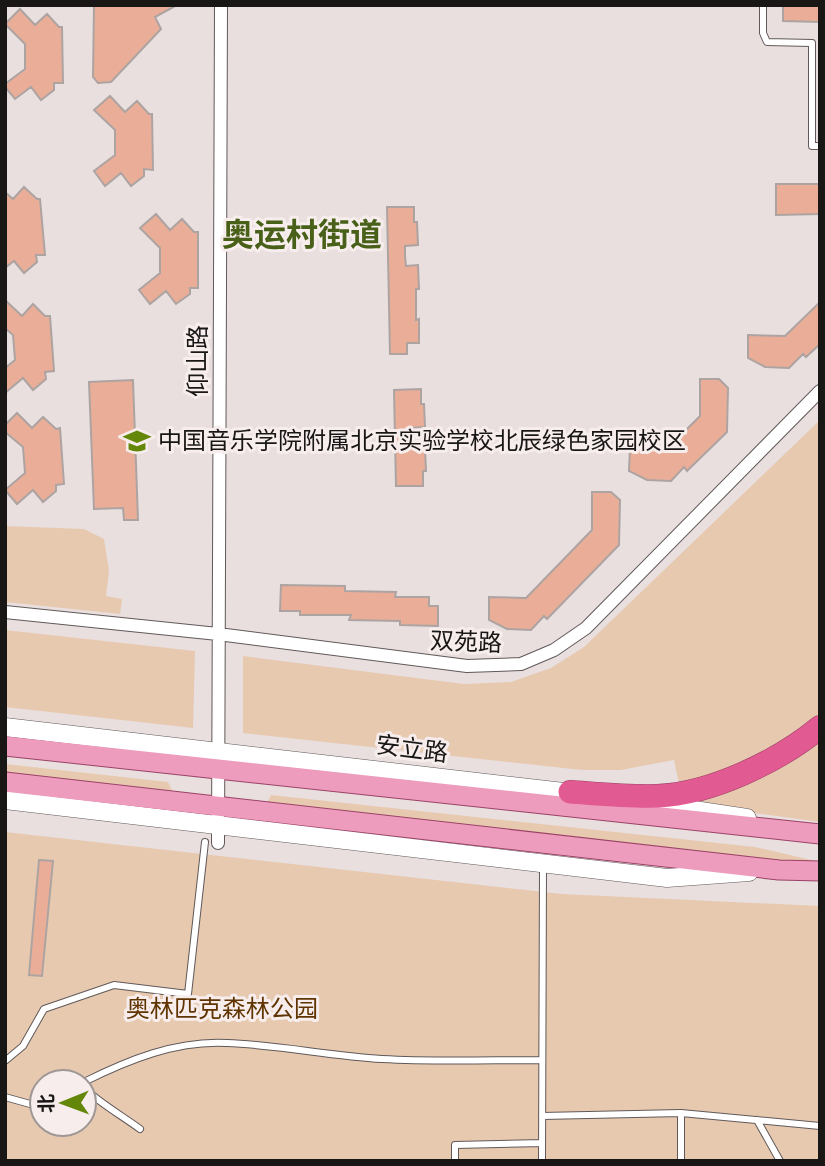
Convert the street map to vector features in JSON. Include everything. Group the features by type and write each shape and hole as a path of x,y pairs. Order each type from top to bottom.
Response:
{"highway":[{"path":"570,792 659,796 697,788 754,770 797,746 820,727"}],"main road":[{"name":"安立路","path":"5,746 218,760 816,833"},
{"path":"5,782 218,814 779,870 820,871"}],"street":[{"name":"仰山路","path":"211,842 218,814 220,5"},
{"name":"双苑路","path":"5,612 218,634 467,666 521,664 554,650 586,628 820,391"},
{"name":"安立路","path":"5,727 218,760 570,792 739,816 816,833"},
{"path":"5,800 218,814 543,865 667,878 779,870"}],"lane":[{"path":"764,5 763,33 767,42 812,43 812,146 820,146"},
{"path":"5,1061 23,1046 44,1009 114,985 188,994 211,842"},
{"path":"542,1161 543,865"},
{"path":"98,1075 129,1060 176,1047 225,1042 383,1059 542,1060"},
{"path":"5,1097 28,1103"},
{"path":"98,1101 140,1129"},
{"path":"542,1116 681,1113 820,1125"},
{"path":"681,1113 681,1161"},
{"path":"757,1120 780,1161"},
{"path":"455,1161 454,1145 542,1143"}],"green space":[{"path":"820,420 820,822 683,803 674,760 621,770 582,770 243,733 243,656 464,684 511,682 551,668 584,647"},
{"path":"5,526 84,529 104,539 109,571 106,596 122,599 120,614 5,602"},
{"path":"5,630 195,651 193,728 5,707"},
{"path":"5,764 168,782 174,794 5,784"},
{"path":"271,795 755,847 820,862 820,867 267,803"},
{"name":"奥林匹克森林公园","path":"5,832 562,894 820,906 820,1161 5,1161"}],"building":[{"path":"94,5 177,5 155,17 161,29 111,82 98,83 93,77"},
{"path":"783,5 820,5 820,22 783,21"},
{"path":"20,9 35,25 47,14 62,27 63,83 54,83 54,90 41,100 31,87 15,99 5,87 5,84 25,69 25,44 5,24"},
{"path":"110,96 125,112 137,101 152,114 153,170 144,169 144,176 131,186 121,173 105,186 94,171 115,155 115,130 94,110"},
{"path":"776,184 820,184 820,214 776,215"},
{"path":"24,187 40,199 45,255 36,255 37,262 24,273 14,261 5,268 5,192 13,199"},
{"path":"387,207 414,207 414,222 417,222 418,245 405,246 405,256 406,266 418,265 416,320 419,319 419,343 407,343 407,354 390,354"},
{"path":"156,214 170,230 182,219 194,232 198,232 198,288 190,288 190,294 176,304 166,291 150,304 139,290 160,273 160,248 140,228"},
{"path":"5,300 22,316 33,304 45,316 50,316 54,371 45,372 46,379 33,390 23,378 5,393 5,368 15,360 13,335 5,328"},
{"path":"820,302 820,344 806,357 803,354 789,368 765,367 748,358 748,335 785,336"},
{"path":"700,379 719,379 728,388 727,432 687,471 684,467 671,481 647,480 629,471 630,448 667,449 700,416"},
{"path":"133,380 138,520 124,520 123,508 94,509 89,382"},
{"path":"421,389 425,427 412,428 412,438 413,448 425,448 426,471 423,471 423,486 396,486 394,390"},
{"path":"17,413 32,428 43,417 56,429 60,428 64,484 56,485 56,491 43,502 33,490 17,504 5,490 25,473 23,447 5,432 5,425"},
{"path":"592,492 611,492 620,500 619,545 547,619 544,616 531,630 507,629 489,620 489,597 526,598 592,530"},
{"path":"281,585 345,586 345,591 396,592 395,597 429,597 429,606 438,606 438,626 400,625 400,621 349,620 351,615 300,615 300,611 280,611"},
{"path":"39,860 53,861 42,976 29,975"}],"place":[{"name":"中国音乐学院附属北京实验学校北辰绿色家园校区","path":"137,441"}],"district":[{"name":"奥运村街道","path":"302,235"}]}
